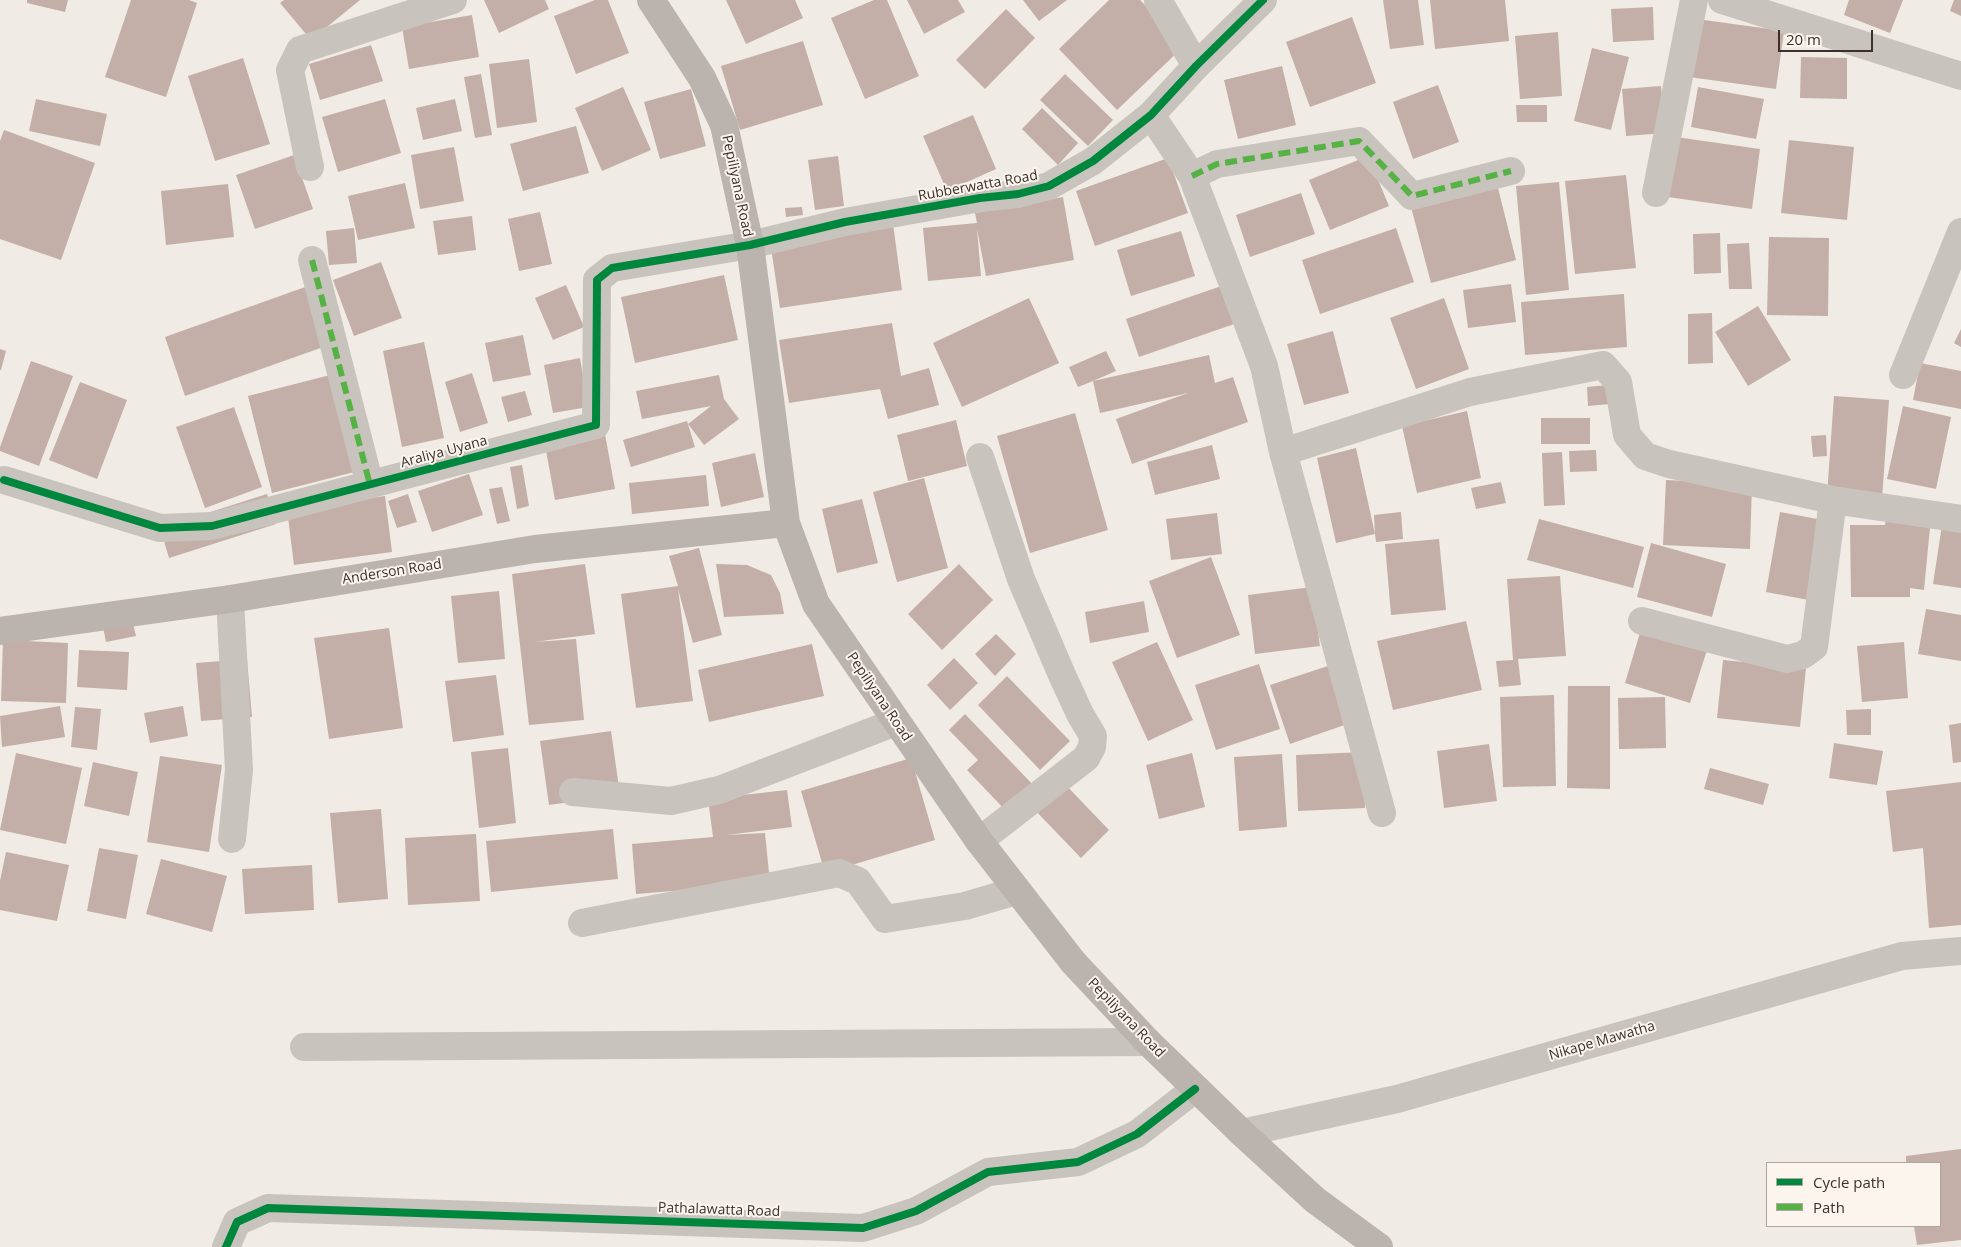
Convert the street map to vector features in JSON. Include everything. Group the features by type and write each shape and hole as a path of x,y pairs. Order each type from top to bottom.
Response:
{"main road":[{"name":"Pepiliyana Road","path":"651,0 702,78 724,125 750,245 786,523 816,604 979,841 1073,962 1148,1042 1242,1134 1316,1200 1379,1247"},
{"name":"Anderson Road","path":"0,631 230,599 535,549 786,523"}],"street":[{"path":"310,167 290,70 300,50 453,0"},
{"path":"1158,0 1196,66"},
{"name":"Rubberwatta Road","path":"750,245 845,222 980,198 1018,194 1049,186 1093,161 1151,115 1196,66 1263,0"},
{"path":"1656,193 1694,0"},
{"path":"1722,0 1961,76"},
{"path":"1151,115 1192,176 1264,366 1283,452 1382,813"},
{"path":"1192,176 1218,164 1359,141 1412,196 1511,171"},
{"path":"1903,375 1961,232"},
{"name":"Araliya Uyana","path":"4,480 160,528 212,526 596,425 597,280 612,268 750,245"},
{"path":"312,260 370,485"},
{"path":"1283,452 1470,392 1603,365 1618,382 1627,435 1645,456 1669,464 1833,500 1961,519"},
{"path":"979,841 1086,758 1092,747 1093,736 1080,714 1062,675 1021,579 980,457"},
{"path":"1642,621 1787,659 1803,656 1814,647 1833,500"},
{"path":"230,599 239,770 232,839"},
{"path":"573,792 671,801 719,790 896,722"},
{"path":"582,923 839,873 858,881 885,920 965,906 1016,891"},
{"name":"Nikape Mawatha","path":"1242,1134 1397,1099 1902,956 1961,951"},
{"path":"304,1047 1148,1042"},
{"name":"Pathalawatta Road","path":"226,1247 237,1222 268,1208 863,1228 916,1211 988,1172 1078,1162 1137,1134 1195,1089"}],"building":[{"path":"27,0 68,0 65,12 27,3"},
{"path":"131,0 189,0 197,3 166,97 105,77"},
{"path":"284,0 360,0 311,40 280,3"},
{"path":"484,0 545,0 549,9 499,33"},
{"path":"595,0 608,0 629,53 576,74 554,16"},
{"path":"726,0 795,0 803,18 746,44"},
{"path":"874,0 887,0 919,76 865,99 831,18"},
{"path":"907,0 958,0 965,12 924,34"},
{"path":"1023,0 1067,0 1039,21"},
{"path":"1109,0 1140,0 1184,46 1117,110 1059,49"},
{"path":"1383,0 1418,0 1424,45 1390,49"},
{"path":"1430,0 1505,0 1509,41 1435,49"},
{"path":"1849,0 1903,0 1890,33 1844,15"},
{"path":"1954,0 1961,0 1961,16 1950,11"},
{"path":"1653,7 1654,40 1613,42 1611,9"},
{"path":"1006,9 1035,38 985,89 956,60"},
{"path":"472,15 479,57 409,69 402,27"},
{"path":"1352,17 1376,83 1310,107 1286,42"},
{"path":"1697,19 1784,31 1776,89 1689,77"},
{"path":"1558,32 1562,96 1520,99 1515,36"},
{"path":"803,41 823,105 740,130 721,66"},
{"path":"371,45 383,81 320,100 309,64"},
{"path":"1592,48 1629,57 1611,130 1574,121"},
{"path":"1801,57 1847,58 1847,99 1800,98"},
{"path":"243,58 270,144 215,161 188,76"},
{"path":"529,59 537,122 497,128 489,64"},
{"path":"1282,66 1296,125 1238,139 1224,80"},
{"path":"481,74 492,135 475,138 464,77"},
{"path":"1065,74 1113,120 1088,146 1040,100"},
{"path":"1438,85 1459,142 1413,159 1393,102"},
{"path":"1661,86 1665,133 1626,136 1622,89"},
{"path":"623,87 651,150 602,171 575,108"},
{"path":"1698,87 1764,99 1756,139 1691,127"},
{"path":"691,89 706,146 660,159 644,102"},
{"path":"36,99 107,114 100,146 29,131"},
{"path":"385,99 401,153 338,172 322,117"},
{"path":"455,99 462,131 423,140 416,108"},
{"path":"1516,105 1547,105 1547,122 1517,122"},
{"path":"1042,108 1078,143 1058,165 1022,129"},
{"path":"973,115 996,169 947,191 923,136"},
{"path":"576,126 589,173 523,191 510,144"},
{"path":"4,130 95,163 61,260 0,239 0,141"},
{"path":"1676,137 1760,149 1752,209 1668,197"},
{"path":"1789,140 1854,147 1847,220 1781,213"},
{"path":"454,147 464,201 420,209 411,155"},
{"path":"294,155 313,209 255,229 236,175"},
{"path":"838,156 844,206 815,210 808,160"},
{"path":"1368,156 1389,206 1330,230 1309,180"},
{"path":"1168,158 1188,213 1095,246 1076,191"},
{"path":"1626,175 1636,268 1575,274 1565,181"},
{"path":"1496,180 1516,260 1431,283 1410,203"},
{"path":"1559,182 1569,290 1526,295 1516,186"},
{"path":"405,183 415,228 358,240 348,196"},
{"path":"228,184 234,237 166,245 161,191"},
{"path":"1301,193 1315,234 1250,257 1236,215"},
{"path":"1063,197 1074,260 986,276 977,229 981,276 928,281 923,228 977,223 975,213"},
{"path":"802,207 803,215 786,217 785,208"},
{"path":"540,212 552,264 519,271 508,219"},
{"path":"472,216 476,250 438,255 433,221"},
{"path":"893,224 902,290 780,308 770,241"},
{"path":"354,228 357,263 329,265 326,231"},
{"path":"1396,228 1414,282 1320,314 1302,260"},
{"path":"1181,231 1195,276 1131,296 1117,250"},
{"path":"1720,233 1721,273 1694,274 1693,234"},
{"path":"1769,237 1829,238 1828,316 1767,315"},
{"path":"1749,243 1752,289 1729,289 1727,244"},
{"path":"381,262 402,318 354,336 333,280"},
{"path":"724,275 738,340 635,363 621,297"},
{"path":"1227,284 1240,322 1139,357 1126,319"},
{"path":"1511,284 1516,322 1468,328 1463,290"},
{"path":"566,285 584,327 553,340 535,298"},
{"path":"308,286 329,345 185,396 165,337"},
{"path":"1624,294 1627,347 1525,355 1521,302"},
{"path":"1029,298 1059,363 962,407 933,343"},
{"path":"1444,298 1469,369 1416,389 1390,318"},
{"path":"1758,306 1791,360 1748,386 1715,332"},
{"path":"1712,313 1713,363 1688,364 1688,314"},
{"path":"892,323 901,376 929,368 939,405 888,419 880,389 789,403 779,340"},
{"path":"1961,329 1961,347 1954,343"},
{"path":"1333,331 1349,393 1304,405 1287,344"},
{"path":"523,335 531,375 493,382 485,343"},
{"path":"424,342 444,438 402,447 383,351"},
{"path":"0,349 6,351 1,370 0,370"},
{"path":"1106,351 1116,371 1078,387 1069,367"},
{"path":"1209,355 1215,383 1233,377 1248,422 1132,464 1116,419 1188,393 1100,413 1093,381"},
{"path":"580,358 588,407 553,413 544,365"},
{"path":"31,361 73,376 39,466 0,451"},
{"path":"1920,363 1961,371 1961,409 1913,400"},
{"path":"338,373 362,470 272,493 248,396"},
{"path":"472,373 488,423 460,432 445,382"},
{"path":"719,375 724,399 739,419 704,445 688,424 711,406 642,419 636,391"},
{"path":"80,382 127,400 97,479 49,460"},
{"path":"1608,385 1610,404 1588,406 1587,387"},
{"path":"525,391 532,415 508,422 501,397"},
{"path":"1834,396 1889,400 1882,499 1827,495"},
{"path":"1903,406 1951,417 1936,489 1887,479"},
{"path":"234,407 262,487 205,508 176,427"},
{"path":"1467,411 1481,478 1417,493 1402,426"},
{"path":"1075,413 1108,530 1030,553 997,436"},
{"path":"1541,418 1590,418 1590,444 1541,444"},
{"path":"956,420 967,466 908,481 897,435"},
{"path":"687,421 695,447 631,467 623,440"},
{"path":"605,434 615,489 555,500 545,445"},
{"path":"1826,435 1827,456 1813,457 1811,436"},
{"path":"1212,445 1220,479 1155,495 1147,462"},
{"path":"1356,448 1375,534 1336,543 1317,458"},
{"path":"1596,450 1597,471 1570,472 1569,451"},
{"path":"1562,452 1565,505 1544,506 1542,453"},
{"path":"755,453 764,497 721,507 712,463"},
{"path":"522,465 529,506 517,509 510,467"},
{"path":"469,474 483,515 432,532 418,491"},
{"path":"706,475 709,506 632,514 629,483"},
{"path":"924,478 948,568 897,582 873,492"},
{"path":"1666,480 1752,484 1750,549 1663,545"},
{"path":"1501,482 1506,503 1476,509 1471,488"},
{"path":"502,487 510,521 497,524 489,489"},
{"path":"267,494 276,524 169,558 160,528"},
{"path":"408,494 417,522 397,528 388,501"},
{"path":"385,496 392,552 294,565 287,509"},
{"path":"862,499 878,563 837,573 822,509"},
{"path":"1401,512 1403,539 1376,542 1374,515"},
{"path":"1780,512 1828,521 1814,601 1766,592"},
{"path":"1887,512 1931,517 1924,590 1910,588 1910,597 1851,597 1850,525 1885,525"},
{"path":"1217,513 1222,554 1171,560 1166,519"},
{"path":"1539,519 1644,547 1633,588 1527,560"},
{"path":"1942,525 1961,528 1961,588 1933,584"},
{"path":"1439,539 1446,610 1391,615 1385,544"},
{"path":"1651,543 1726,564 1712,617 1637,597"},
{"path":"699,548 722,635 693,643 678,589 693,701 636,708 621,594 678,586 669,556"},
{"path":"1211,557 1240,635 1177,658 1149,581"},
{"path":"585,564 595,634 534,642 576,639 584,720 529,725 512,574"},
{"path":"716,564 747,565 771,575 780,593 784,614 724,617"},
{"path":"959,564 993,600 942,650 908,614"},
{"path":"1560,576 1566,656 1518,659 1521,685 1499,687 1496,661 1513,660 1507,579"},
{"path":"1312,587 1320,646 1255,654 1248,595"},
{"path":"499,591 505,659 458,663 451,596"},
{"path":"1144,601 1149,632 1090,643 1085,612"},
{"path":"1926,609 1961,615 1961,661 1918,654"},
{"path":"131,616 136,636 106,642 102,622"},
{"path":"1466,621 1482,690 1393,710 1377,641"},
{"path":"1642,626 1708,647 1690,703 1625,683"},
{"path":"389,628 403,728 329,739 314,638"},
{"path":"996,634 1016,654 995,676 975,654"},
{"path":"3,640 68,643 66,703 1,701"},
{"path":"1157,642 1193,720 1148,741 1112,662"},
{"path":"1904,642 1908,698 1862,702 1857,646"},
{"path":"812,644 824,696 709,722 698,670"},
{"path":"79,650 129,652 127,690 77,687"},
{"path":"954,658 978,683 950,710 927,685"},
{"path":"247,659 252,717 201,721 196,663"},
{"path":"1723,660 1806,668 1800,727 1717,718"},
{"path":"1259,664 1280,729 1216,750 1195,685"},
{"path":"1334,664 1353,722 1290,744 1270,685"},
{"path":"496,675 504,735 453,742 445,681"},
{"path":"1007,676 1070,741 1040,770 978,705"},
{"path":"1568,686 1610,686 1610,789 1567,788"},
{"path":"1554,695 1556,786 1503,787 1500,697"},
{"path":"1665,697 1666,748 1619,749 1618,698"},
{"path":"60,706 65,737 2,747 0,716"},
{"path":"183,706 188,736 150,743 144,713"},
{"path":"75,707 101,709 97,750 71,747"},
{"path":"1871,709 1871,735 1847,735 1846,710"},
{"path":"965,714 1036,788 1009,814 967,770 978,760 949,730"},
{"path":"1961,723 1961,762 1953,763 1949,725"},
{"path":"611,731 620,795 549,805 540,741"},
{"path":"1834,743 1883,751 1877,785 1829,778"},
{"path":"1489,744 1497,801 1444,808 1437,751"},
{"path":"508,748 516,823 479,828 471,752"},
{"path":"1363,752 1365,808 1298,811 1296,755"},
{"path":"16,753 82,768 66,844 0,830"},
{"path":"1192,753 1205,807 1159,819 1146,765"},
{"path":"1282,754 1287,827 1239,831 1234,757"},
{"path":"160,756 222,765 209,852 147,842"},
{"path":"911,758 935,840 825,873 801,791"},
{"path":"93,762 138,772 129,816 84,806"},
{"path":"1710,768 1769,784 1763,805 1704,789"},
{"path":"1060,779 1109,830 1081,858 1032,807"},
{"path":"1961,782 1961,925 1929,928 1923,848 1893,852 1886,791"},
{"path":"787,790 792,827 726,835 765,833 770,883 636,894 632,844 713,837 708,799"},
{"path":"381,809 388,899 338,903 330,813"},
{"path":"613,829 618,879 491,892 486,841"},
{"path":"476,834 480,901 408,905 405,838"},
{"path":"99,848 138,855 126,919 87,911"},
{"path":"6,852 69,865 57,921 0,910 0,881"},
{"path":"161,859 227,876 212,932 146,914"},
{"path":"312,865 314,910 245,914 242,869"},
{"path":"1961,1149 1961,1240 1917,1245 1914,1227 1941,1227 1941,1162 1906,1162 1906,1156"}],"marked path":[{"path":"1192,176 1217,164 1359,141 1412,196 1511,171"},
{"path":"312,260 370,485"}],"cycle path":[{"path":"4,480 160,528 212,526 596,425 597,280 612,268 750,245 845,222 980,198 1018,194 1049,186 1093,161 1151,115 1196,66 1263,0"},
{"path":"226,1247 237,1222 268,1208 863,1228 916,1211 988,1172 1078,1162 1137,1134 1195,1089"}]}
